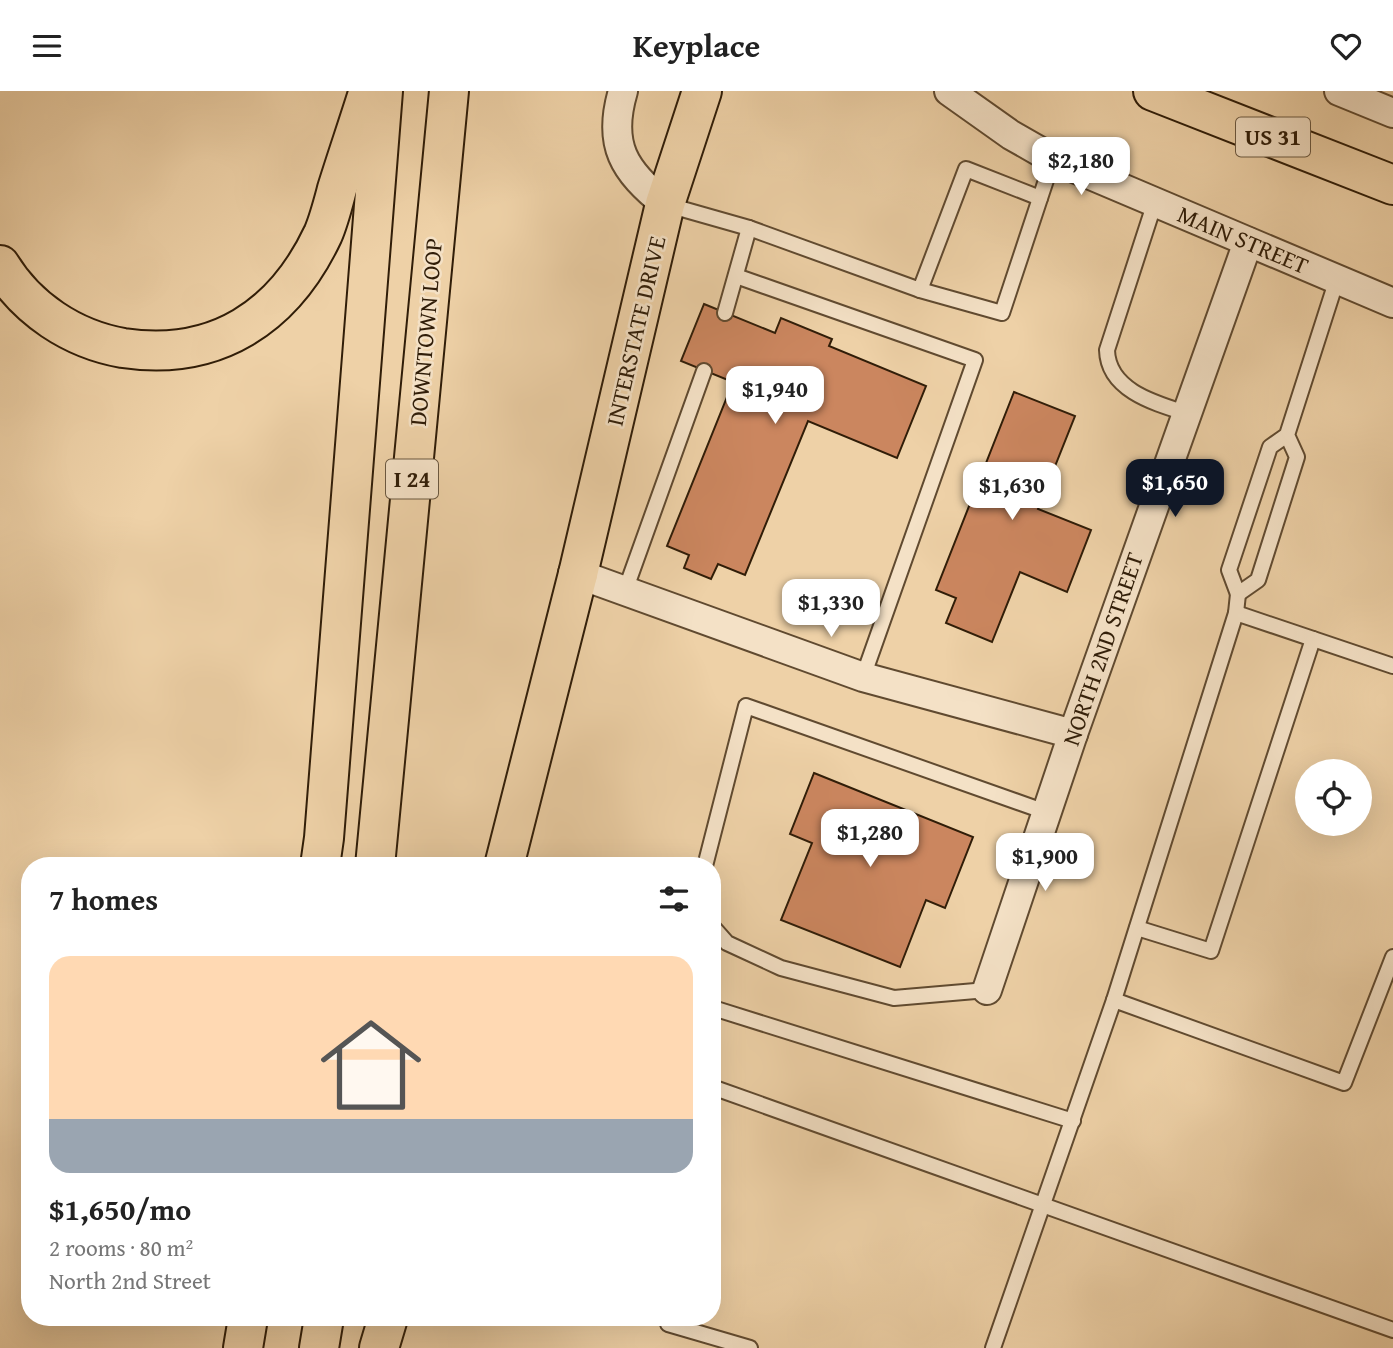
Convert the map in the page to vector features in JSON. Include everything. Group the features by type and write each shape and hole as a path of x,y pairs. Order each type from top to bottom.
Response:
{"main road":[{"path":"0,265 10,282 36,310 77,334 114,346 150,352 192,348 226,337 258,320 277,303 301,274 324,233 368,91"},
{"name":"I 24","path":"321,857 383,91"},
{"name":"DOWNTOWN LOOP","path":"375,857 449,91"},
{"name":"US 31","path":"1153,91 1393,185"},
{"name":"INTERSTATE DRIVE","path":"506,857 578,574 665,204 704,93"},
{"path":"243,1348 247,1326"},
{"path":"319,1348 323,1326"},
{"path":"379,1348 386,1326"}],"street":[{"path":"623,91 615,125 619,149 625,165 643,187 665,204"},
{"name":"MAIN STREET","path":"949,91 1011,135 1053,159 1393,303"},
{"path":"1339,91 1393,113"},
{"name":"NORTH 2ND STREET","path":"987,991 1073,734 1248,242"},
{"path":"578,574 863,677 1073,734"}],"lane":[{"path":"665,204 749,228 920,290 1002,313 1053,159"},
{"path":"920,290 965,169 1040,198"},
{"path":"1155,202 1107,350 1107,364 1122,382 1146,400 1186,413"},
{"path":"724,313 749,228"},
{"path":"736,276 975,360 863,677"},
{"path":"993,1348 1114,1000 1236,613 1238,594 1229,570 1270,447 1287,435 1337,279"},
{"path":"625,591 704,371"},
{"path":"1238,594 1258,580 1297,457 1287,435"},
{"path":"1236,613 1393,666"},
{"path":"1137,928 1211,951 1313,639"},
{"path":"707,857 746,706 1046,812"},
{"path":"721,936 727,943 781,968 894,998 987,991"},
{"path":"1114,1000 1344,1083 1393,957"},
{"path":"721,1011 1073,1121"},
{"path":"721,1090 1393,1330"},
{"path":"675,1326 750,1348"}],"building":[{"path":"704,304 775,333 781,318 832,339 829,346 926,386 897,458 808,421 745,575 718,564 711,579 684,568 689,555 667,546 733,382 681,361"},
{"path":"1014,392 1075,416 1038,509 1091,530 1067,592 1020,572 992,642 946,623 956,598 936,590"},
{"path":"814,773 973,837 945,908 926,900 900,967 781,920 812,843 790,834"}]}
